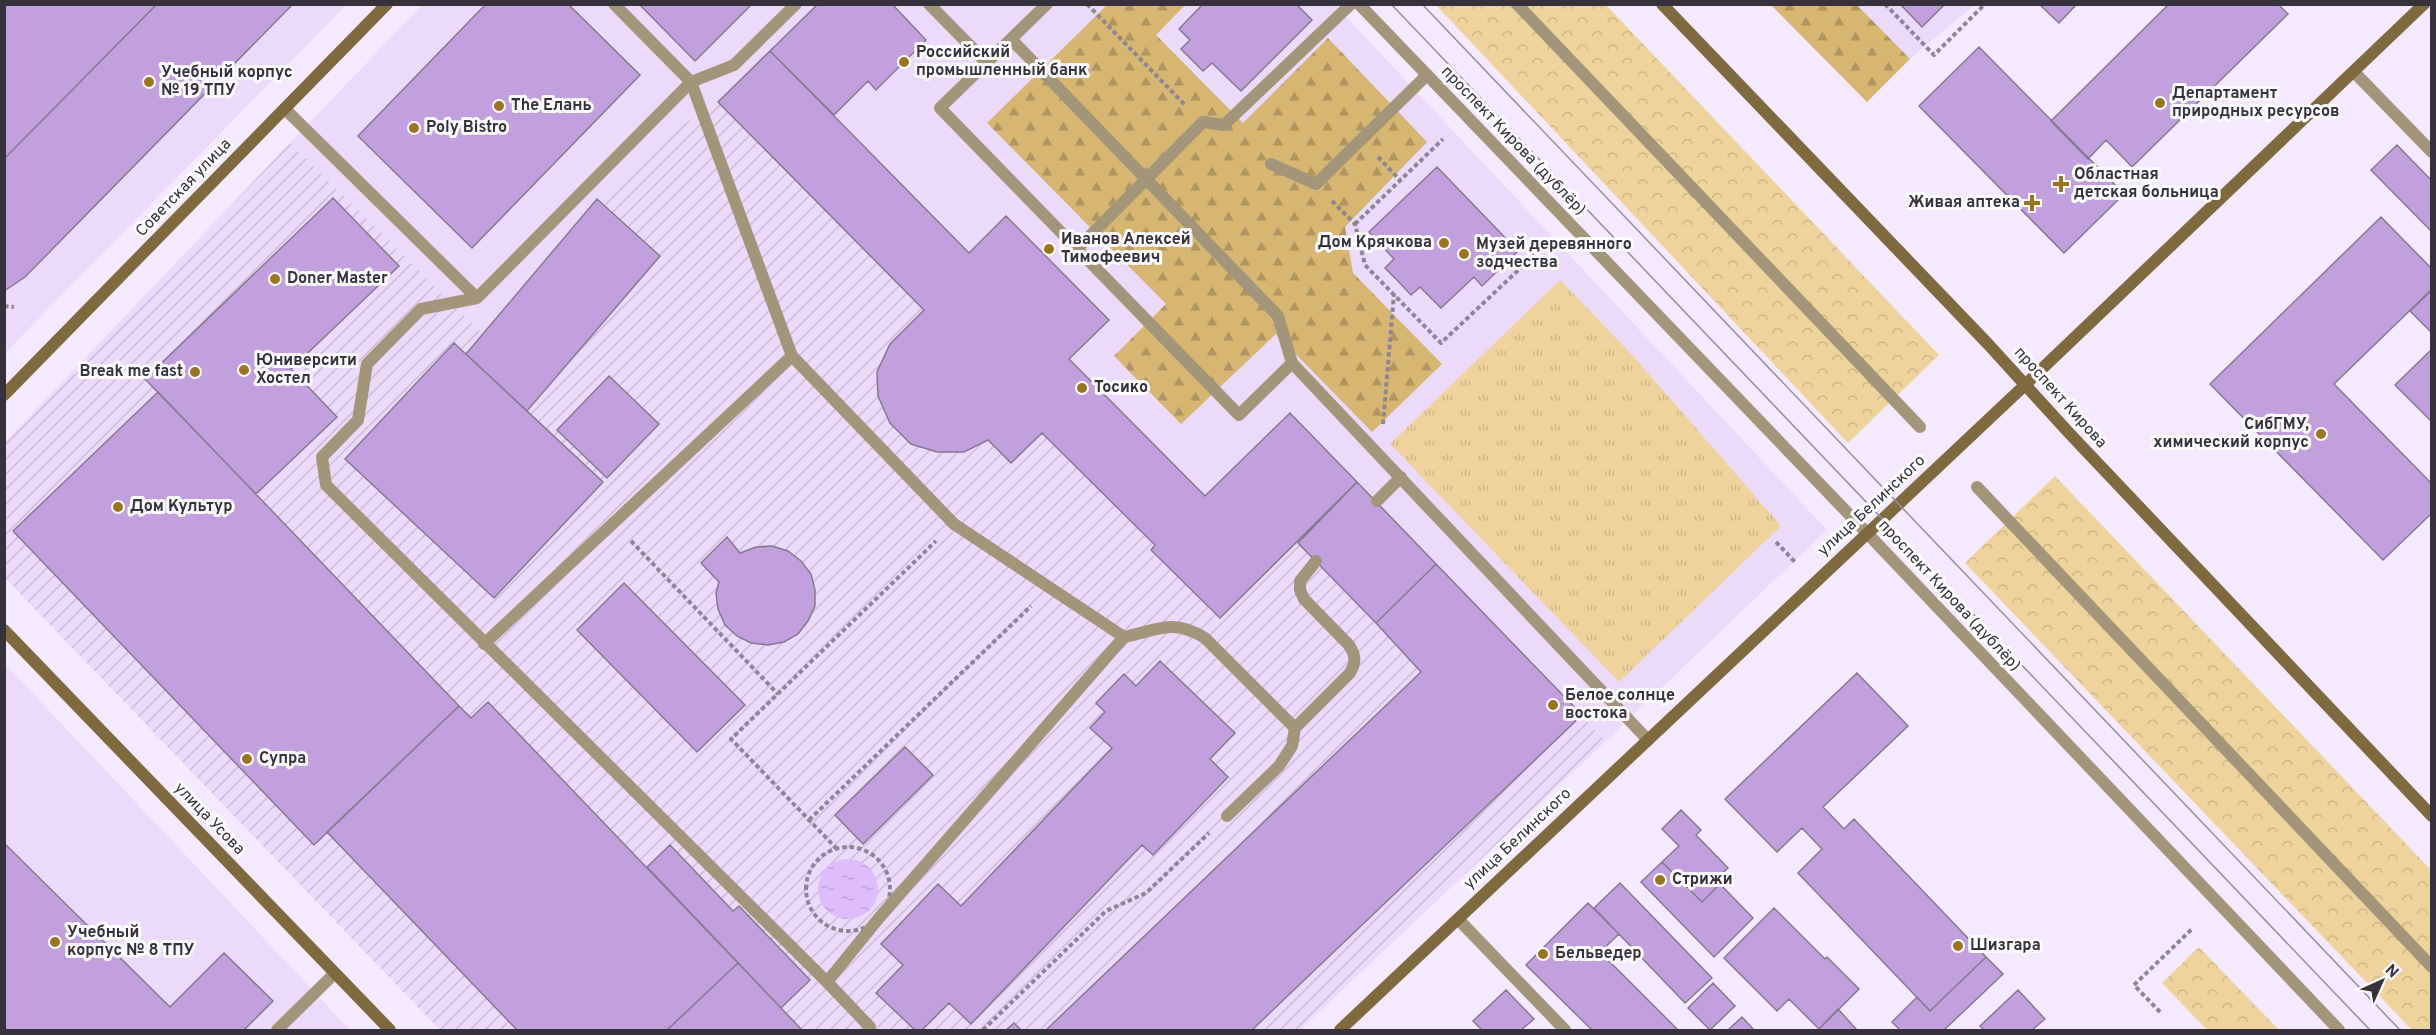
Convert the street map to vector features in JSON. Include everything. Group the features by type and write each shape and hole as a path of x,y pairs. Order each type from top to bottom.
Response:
{"street":[{"name":"Советская улица","path":"4,395 387,4"},
{"path":"614,4 691,82 792,356 954,524 1124,638"},
{"path":"796,4 734,65 691,82 477,298 421,309 367,364 358,420 322,457 326,485 870,1027"},
{"path":"929,4 987,63"},
{"path":"1047,4 940,108 1239,415 1292,363"},
{"path":"1077,249 1203,122 1224,125 1351,4"},
{"name":"проспект Кирова (дублёр)","path":"1359,4 2340,1030"},
{"path":"1517,4 1920,427"},
{"name":"проспект Кирова","path":"1662,4 1972,327 2432,816"},
{"name":"улица Белинского","path":"1340,1030 2025,385 2424,4"},
{"path":"1011,39 1278,316 1292,363 1648,740"},
{"path":"2354,72 2432,152"},
{"path":"1271,164 1316,184 1427,75"},
{"path":"285,110 477,298"},
{"path":"484,644 792,356"},
{"path":"1377,501 1401,477"},
{"path":"1977,487 2432,967"},
{"path":"1227,816 1279,766 1292,746 1295,728 1350,673 1355,664 1355,654 1349,645 1305,599 1300,590 1300,581 1316,561"},
{"path":"827,982 879,918 1124,638 1174,625 1190,628 1205,638 1295,728"},
{"name":"улица Усова","path":"4,630 390,1030"},
{"path":"1458,919 1565,1030"},
{"path":"277,1030 334,974"}],"path":[{"path":"1087,4 1203,122"},
{"path":"1884,4 1934,55 1985,4"},
{"path":"1355,224 1443,139"},
{"path":"1362,140 1400,180"},
{"path":"1316,184 1355,224 1365,265 1441,343 1545,245"},
{"path":"1381,456 1394,293"},
{"path":"4,306 14,307"},
{"path":"613,523 778,694"},
{"path":"837,849 731,739 954,524"},
{"path":"1776,542 1795,561"},
{"path":"809,820 1051,587"},
{"path":"983,1030 1106,911 1146,893 1227,816"},
{"path":"837,849 861,849 871,854 886,872 890,884 886,908 879,918 870,925 847,932 825,925 809,907 806,883 816,861 826,853 837,849"},
{"path":"2160,1012 2134,985 2193,928"}],"shaded area":[{"path":"5,5 346,5 5,353"},
{"path":"422,5 818,5 718,102 662,138 597,199 482,334 290,143"},
{"path":"818,5 892,5 926,40 876,90 867,81 834,115 968,253 1006,216 1109,320 1070,359 1205,496 1290,413 1606,741 1300,1030 440,1030 5,578 4,443 290,143 483,334 597,199 662,138 718,102"},
{"path":"892,5 1335,5 1827,530 1606,741 1290,413 1205,496 1069,359 1109,320 969,253 834,115 868,81 876,89 926,39"},
{"path":"1771,5 1974,5 1910,59 1867,102"},
{"path":"4,663 191,861 350,1030 5,1030"}],"green space":[{"path":"1107,5 1185,5 1156,35 1243,123 1328,38 1427,142 1345,227 1353,273 1442,364 1372,432 1276,334 1181,424 1114,356 1166,304 987,123"},
{"path":"1436,5 1606,5 1939,355 1848,443"},
{"path":"1771,5 1857,5 1910,59 1867,102"},
{"path":"1560,280 1634,357 1781,526 1619,682 1390,444"},
{"path":"2055,476 2431,870 2431,1030 2412,1030 1965,563"},
{"path":"2199,947 2279,1030 2207,1030 2162,983"}],"water":[{"path":"842,859 854,859 865,864 873,872 878,889 876,901 865,914 854,919 842,919 831,914 823,906 818,895 818,883 823,872 831,864"}],"building":[{"name":"Учебный корпус № 19 ТПУ","path":"6,4 157,4 4,159 4,6"},
{"name":"Учебный корпус № 19 ТПУ","path":"157,4 293,4 25,277 4,291 4,159"},
{"name":"The Елань","path":"486,4 568,4 640,75 472,248 358,136"},
{"path":"639,4 752,4 695,61"},
{"path":"818,4 892,4 926,40 876,90 868,81 834,115 770,51"},
{"path":"1203,4 1296,4 1312,20 1241,91 1212,63 1203,71 1181,49 1190,40 1179,29"},
{"path":"1900,4 1945,4 1922,27"},
{"path":"2039,4 2077,4 2059,23"},
{"path":"2169,4 2278,4 2288,14 2132,167 2106,140 2088,159 2051,121"},
{"name":"Областная детская больница","path":"1979,47 2124,194 2064,253 1919,106"},
{"path":"770,51 969,253 1006,216 1109,320 1069,359 1205,496 1290,413 1357,482 1220,618 1151,550 1155,545 1042,433 1011,463 988,440 964,452 937,452 911,444 890,423 878,396 877,372 890,344 924,310 718,102"},
{"path":"2397,145 2432,181 2432,232 2371,170"},
{"name":"Дом Крячкова","path":"1437,167 1518,251 1482,286 1474,277 1441,308 1420,287 1411,295 1385,268 1394,259 1369,232"},
{"path":"333,198 399,266 291,369 337,417 256,494 145,379"},
{"path":"597,199 660,256 527,411 466,354"},
{"name":"СибГМУ, химический корпус","path":"2381,217 2432,269 2432,289 2334,384 2432,484 2432,513 2383,560 2210,384"},
{"path":"2432,290 2432,333 2410,311"},
{"path":"454,343 603,482 494,598 345,459"},
{"path":"2432,349 2432,422 2395,385"},
{"path":"609,376 659,424 607,478 557,430"},
{"path":"158,392 459,706 314,845 13,531"},
{"path":"1357,482 1436,564 1376,623 1298,543"},
{"path":"727,537 740,553 756,547 772,546 788,551 801,561 811,574 815,590 815,606 808,621 798,634 784,642 768,645 751,643 737,636 725,625 718,609 716,593 719,582 701,563"},
{"path":"1436,564 1582,715 1252,1030 1046,1030 1421,672 1376,623"},
{"path":"624,583 745,705 697,752 577,630"},
{"path":"1160,661 1235,733 1210,759 1228,777 1153,855 1142,845 971,1024 949,1003 922,1030 915,1030 876,993 903,965 881,944 938,884 961,906 1112,748 1090,728 1105,712 1096,703 1124,674 1136,686"},
{"path":"1857,673 1908,726 1823,807 1844,829 1854,819 1986,957 1930,1011 1798,873 1822,849 1802,828 1777,852 1725,799"},
{"path":"488,702 738,963 667,1030 517,1030 327,832 459,706 471,718"},
{"path":"905,747 933,775 863,844 835,815"},
{"path":"1681,810 1701,830 1696,835 1728,868 1715,880 1720,884 1702,902 1662,862 1679,846 1662,829"},
{"name":"Учебный корпус № 8 ТПУ","path":"4,843 170,1007 224,953 273,1001 244,1030 4,1030"},
{"path":"670,845 733,911 739,906 810,980 781,1008 647,867"},
{"path":"1662,862 1702,902 1720,884 1753,918 1714,957 1641,882"},
{"path":"1620,883 1712,978 1685,1003 1594,908"},
{"path":"1588,903 1619,934 1600,952 1678,1030 1592,1030 1526,965"},
{"path":"1774,908 1859,989 1819,1029 1789,999 1777,1011 1724,958"},
{"path":"1986,957 2003,974 1944,1030 1900,1030 1892,1022 1917,997 1930,1011"},
{"path":"738,963 802,1030 667,1030"},
{"path":"1713,983 1735,1006 1710,1030 1688,1008"},
{"path":"1506,990 1534,1019 1521,1030 1482,1030 1473,1021"},
{"path":"2018,990 2045,1019 2032,1030 1984,1030 1980,1026"},
{"path":"1838,1009 1857,1030 1817,1030 1819,1029"},
{"path":"1742,1017 1754,1030 1728,1030"},
{"path":"1014,1023 1021,1030 1006,1030"}],"tram line":[{"path":"1391,4 2370,1030"},
{"path":"1422,4 2400,1030"}],"place":[{"name":"Российский промышленный банк","path":"904,62"},
{"name":"Учебный корпус № 19 ТПУ","path":"149,82"},
{"name":"Департамент природных ресурсов","path":"2160,103"},
{"name":"The Елань","path":"499,106"},
{"name":"Poly Bistro","path":"414,128"},
{"name":"Областная детская больница","path":"2061,184"},
{"name":"Живая аптека","path":"2032,203"},
{"name":"Дом Крячкова","path":"1444,243"},
{"name":"Иванов Алексей Тимофеевич","path":"1049,249"},
{"name":"Музей деревянного зодчества","path":"1464,254"},
{"name":"Doner Master","path":"275,279"},
{"name":"Юниверсити Хостел","path":"244,370"},
{"name":"Break me fast","path":"195,372"},
{"name":"Тосико","path":"1082,388"},
{"name":"СибГМУ, химический корпус","path":"2321,434"},
{"name":"Дом Культур","path":"118,507"},
{"name":"Белое солнце востока","path":"1553,705"},
{"name":"Супра","path":"247,759"},
{"name":"Стрижи","path":"1660,880"},
{"name":"Учебный корпус № 8 ТПУ","path":"55,942"},
{"name":"Шизгара","path":"1958,946"},
{"name":"Бельведер","path":"1543,954"}]}
